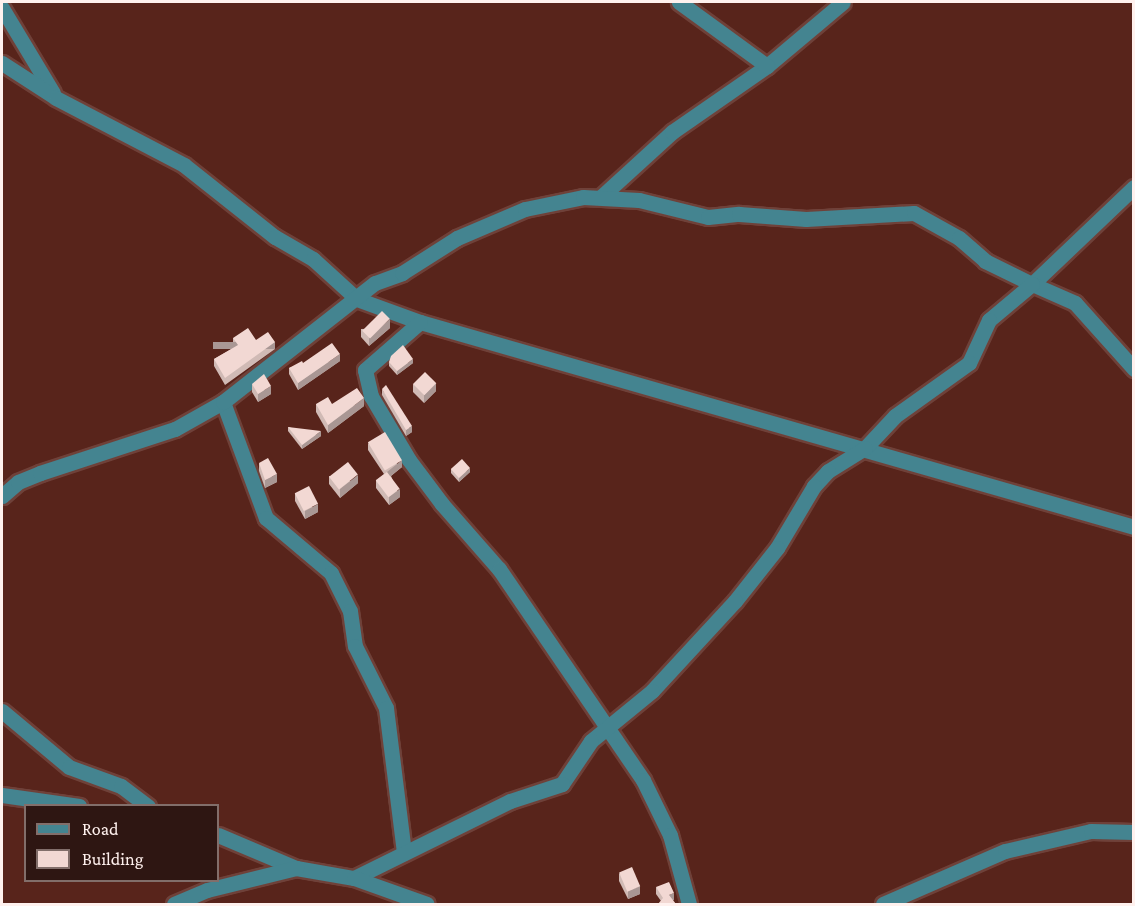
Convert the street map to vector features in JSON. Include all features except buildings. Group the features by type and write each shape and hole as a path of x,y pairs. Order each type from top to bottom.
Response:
{"street":[{"path":"679,2 767,66"},
{"path":"602,196 672,132 767,66 843,2"},
{"path":"2,8 56,98"},
{"path":"2,63 56,98 184,165 275,237 313,259 357,299 420,322 1134,527"},
{"path":"354,878 510,801 562,784 591,741 652,691 735,601 777,548 814,486 828,471 865,448 894,416 969,363 989,320 1032,284 1134,187"},
{"path":"2,496 18,482 175,429 223,402 375,283 402,273 457,238 525,209 602,196 708,218 739,214 806,219 914,213 959,238 985,261 1075,303 1134,369"},
{"path":"420,322 365,370 371,396 409,460 442,504 499,569 656,802 670,835 689,904"},
{"path":"223,402 267,518 331,573 350,611 355,645 386,708 404,853"},
{"path":"2,711 69,767 122,786 145,804"},
{"path":"2,795 65,804"},
{"path":"883,904 1005,851 1091,831 1134,832"},
{"path":"219,835 296,868 354,878 427,904"},
{"path":"174,904 207,890 296,868"}]}
